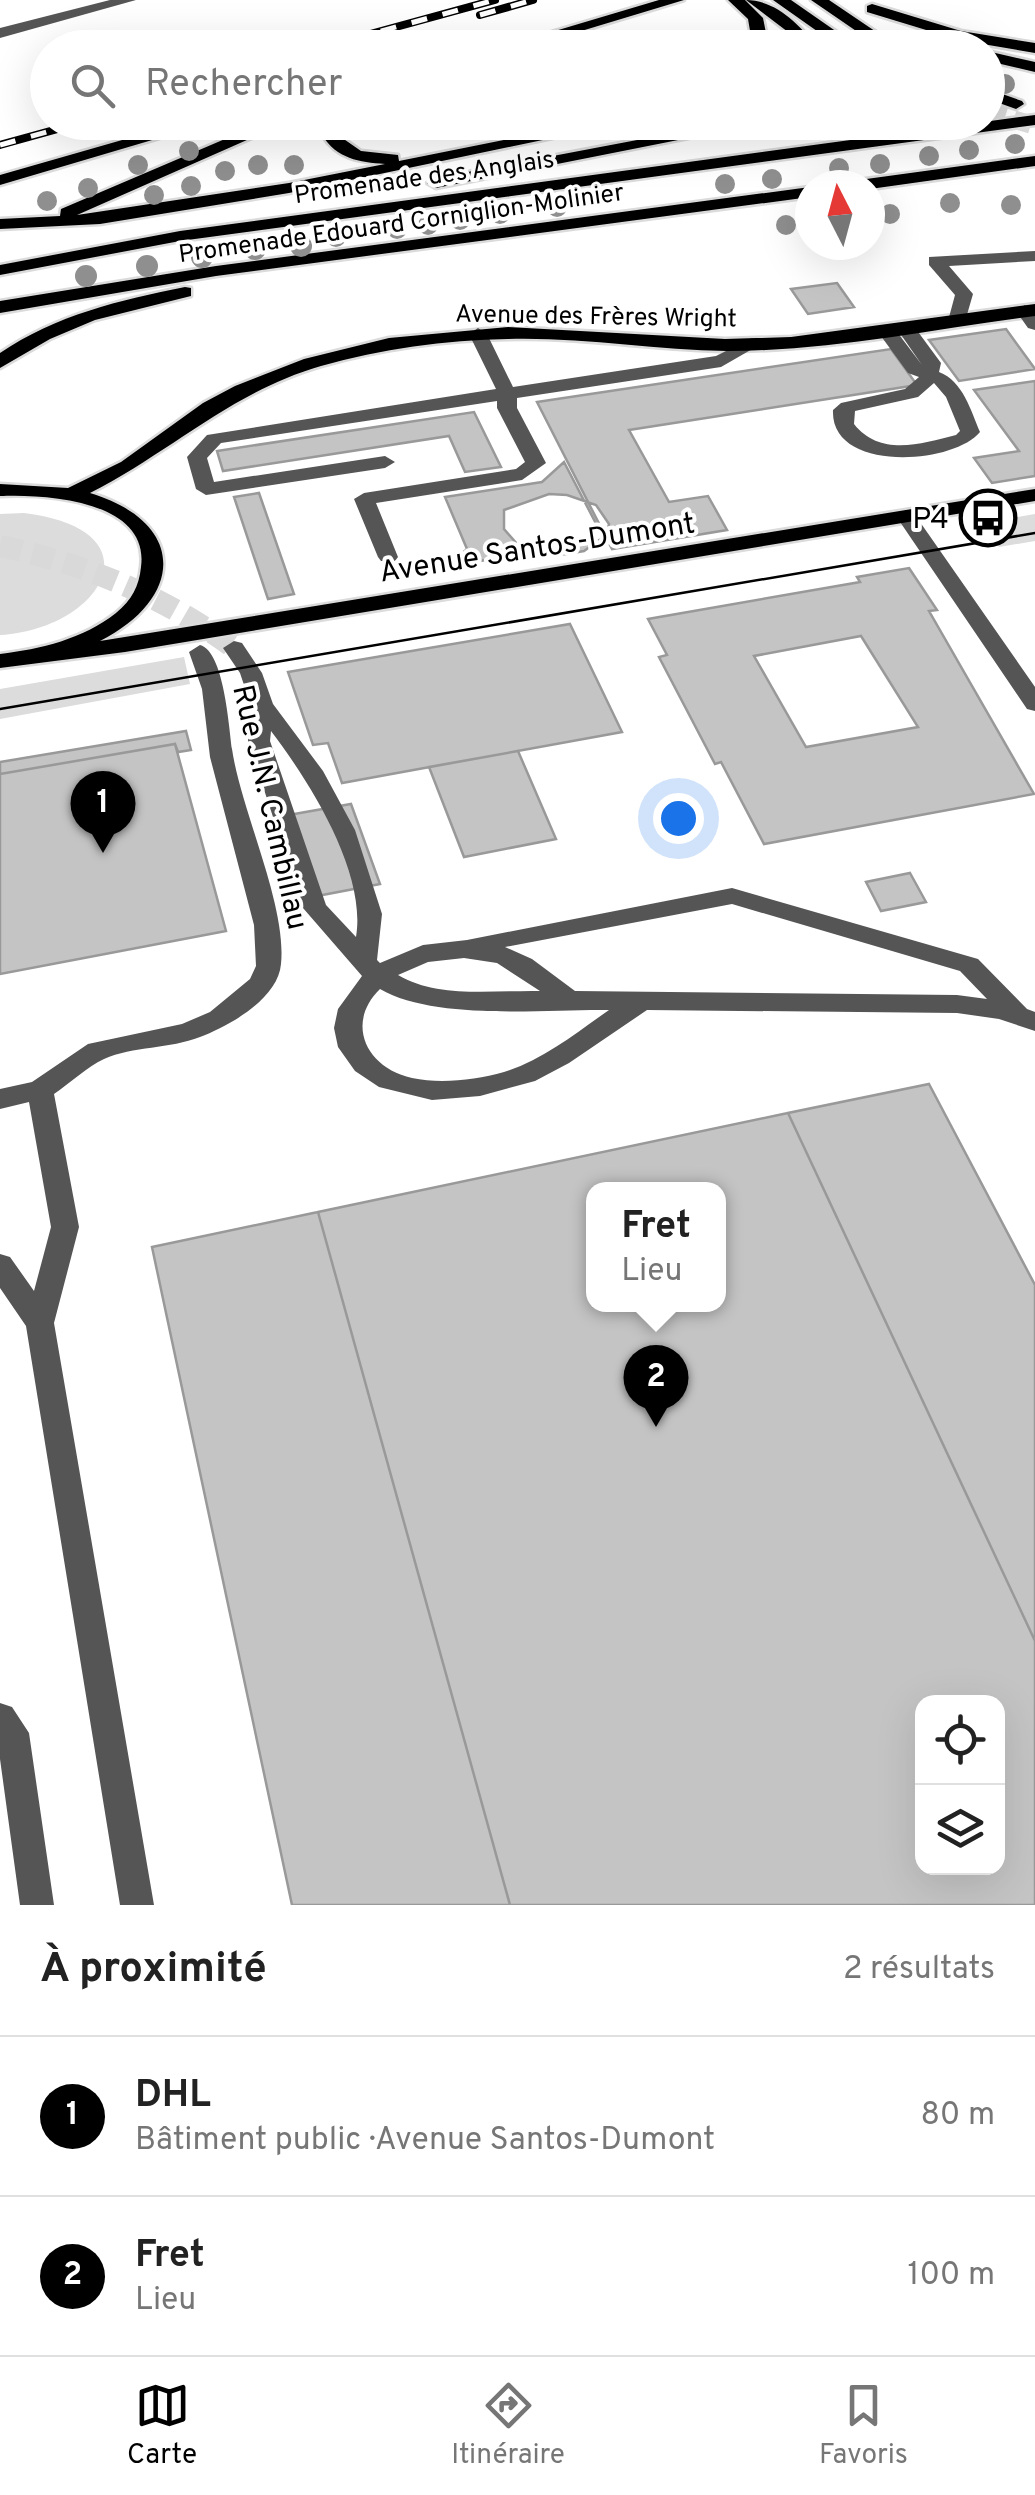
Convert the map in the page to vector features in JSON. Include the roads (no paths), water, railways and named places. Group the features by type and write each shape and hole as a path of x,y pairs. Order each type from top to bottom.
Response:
{"main road":[{"path":"563,30 676,0"},
{"path":"736,0 755,18 757,30"},
{"path":"754,0 795,30"},
{"path":"781,0 825,30"},
{"path":"819,0 865,30"},
{"path":"856,0 916,30"},
{"path":"872,9 942,30"},
{"path":"1005,43 1035,48"},
{"path":"1005,60 1035,67"},
{"path":"1005,100 1016,104"},
{"name":"Promenade des Anglais","path":"1005,124 1035,120"},
{"path":"0,180 141,140"},
{"path":"0,234 122,192 239,140"},
{"path":"332,140 349,154 422,161"},
{"path":"0,224 100,220 529,140"},
{"path":"180,236 371,195 665,140"},
{"name":"Promenade des Anglais","path":"0,270 180,236 888,140"},
{"path":"885,181 1035,161"},
{"name":"Promenade Edouard Corniglion-Molinier","path":"0,307 216,271 795,194"},
{"path":"0,362 57,327 126,304 363,263 469,237"},
{"path":"0,281 148,242"},
{"name":"Avenue des Frères Wright","path":"71,494 128,466 210,407 278,375 389,344 478,334 752,344 1032,315"},
{"path":"0,661 48,654 94,637 129,612 150,584 154,556 142,529 116,508 71,494 5,486"},
{"name":"Avenue Santos-Dumont","path":"48,654 125,646 1035,495"}],"lane":[{"path":"0,23 89,0"},
{"path":"0,33 128,0"},
{"path":"957,321 964,294 935,261 1035,256"},
{"path":"896,330 932,363 931,375 923,388 909,396 856,403 842,410 842,420 858,444 870,451 888,452 968,436 955,396 941,379 931,375"},
{"path":"388,557 364,499 522,474 536,462 507,408 507,393 478,334"},
{"path":"385,462 206,489 197,457 214,439 230,435 721,361 752,344"},
{"path":"906,516 1035,704"},
{"path":"234,648 248,667 262,706 292,739 336,811 370,917 369,967 350,1011 352,1042 372,1071 411,1087 459,1088 520,1075 642,1000"},
{"name":"Rue J.N. Cambillau","path":"0,1099 40,1090 97,1050 187,1032 219,1020 260,985 270,966 266,925 222,757 213,689 200,652"},
{"path":"262,706 260,741 315,908 369,967 406,992 426,997 957,1004 1026,1018"},
{"path":"369,967 732,896 969,964 1026,1018"},
{"path":"451,949 504,956 568,1000"},
{"path":"40,1090 64,1226 40,1323 137,1905"},
{"path":"0,1265 40,1323"},
{"path":"0,1718 13,1733 38,1905"}],"tunnel":[{"path":"1005,116 1035,126"},
{"path":"0,546 63,562 123,584 180,613 234,648"}],"tram line":[{"path":"0,709 1035,533"}],"railway":[{"path":"385,30 495,0"},
{"path":"480,15 533,0"},
{"path":"0,145 30,137"}],"place":[{"name":"P4","path":"988,518"},
{"name":"DHL","path":"103,853"},
{"name":"Fret","path":"656,1427"}]}
